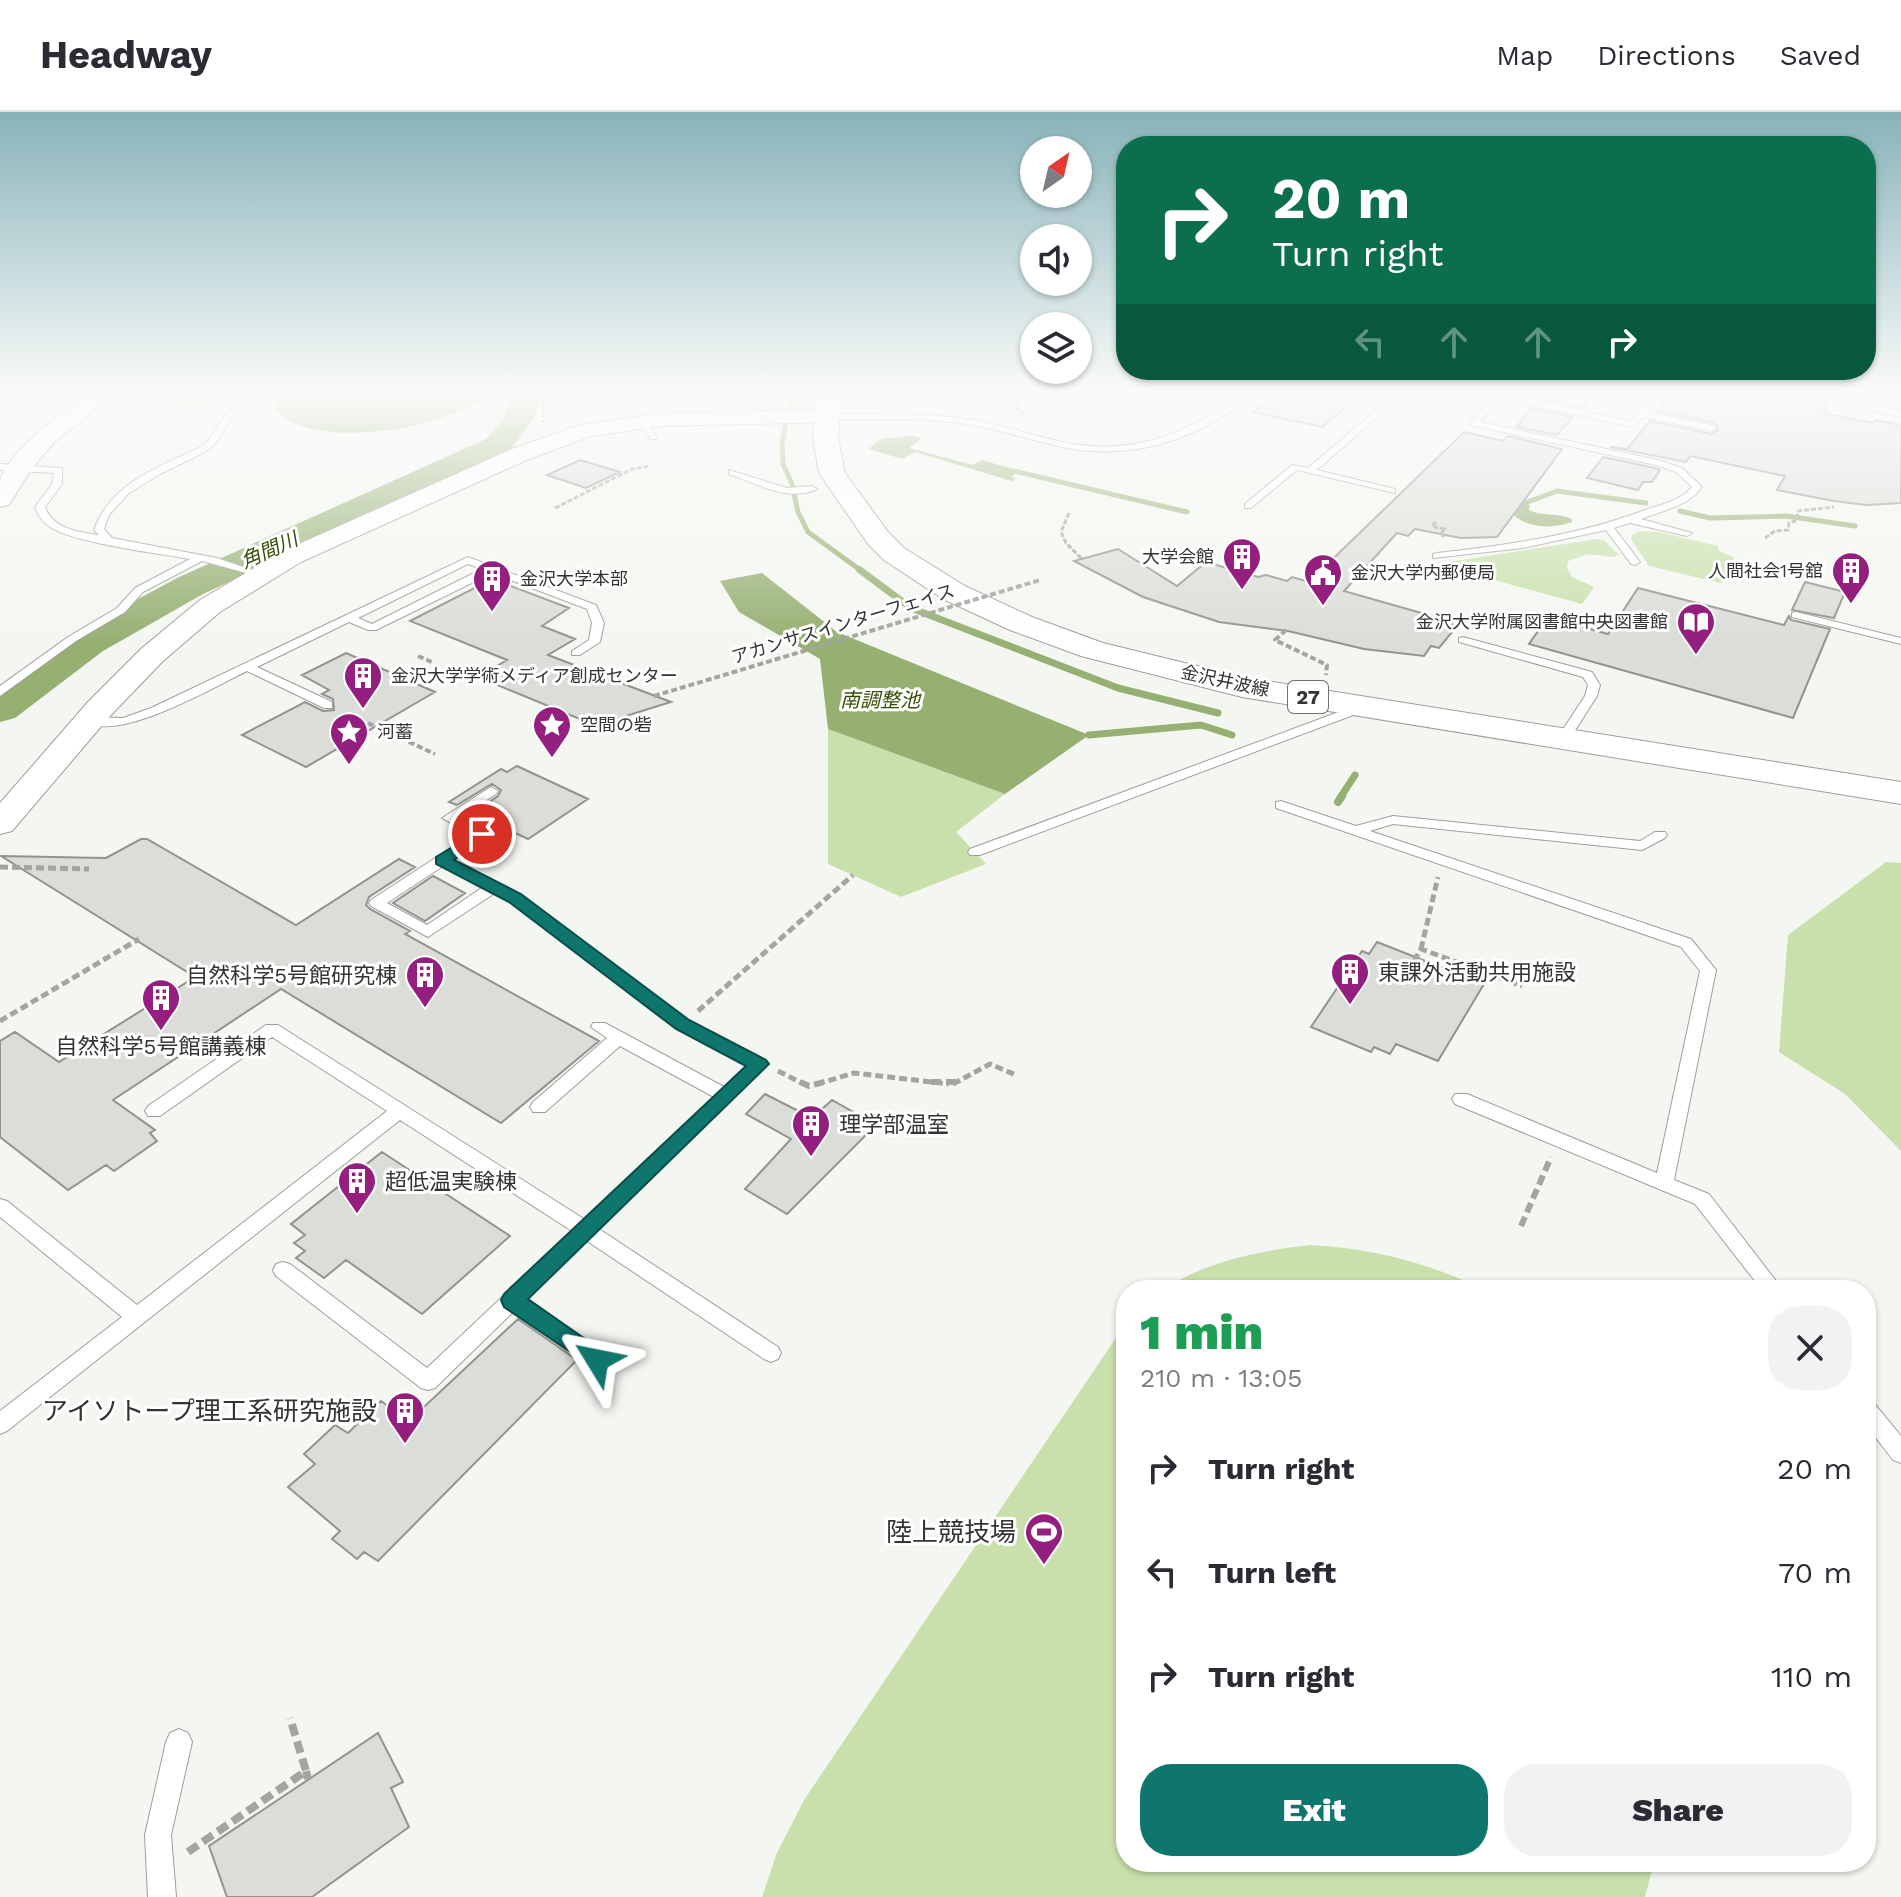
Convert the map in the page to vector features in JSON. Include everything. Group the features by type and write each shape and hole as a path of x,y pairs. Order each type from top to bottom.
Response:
{"main road":[{"name":"金沢井波線","path":"833,475 878,538 893,553 937,582 1022,624 1104,653 1148,665 1360,708 1901,793"}],"street":[{"path":"0,500 7,475"},
{"path":"0,824 91,721 168,642 249,572 473,475"}],"lane":[{"path":"58,475 57,484 40,507 42,515 52,526 75,534 217,561 249,572"},
{"path":"107,538 99,530 101,517 126,490 154,475"},
{"path":"741,475 786,491 809,490"},
{"path":"1248,506 1285,475"},
{"path":"1328,475 1392,491"},
{"path":"1437,556 1551,542 1609,528 1690,496 1697,487 1687,475"},
{"path":"1646,514 1678,522"},
{"path":"1632,520 1687,533"},
{"path":"1609,528 1635,562"},
{"path":"0,692 72,639 121,610 139,590 200,558"},
{"path":"91,721 137,719 468,560 592,607 598,623 594,642 576,653"},
{"path":"349,618 372,628 491,569"},
{"path":"1796,615 1901,641"},
{"path":"1463,640 1588,675 1594,685 1591,696 1562,740"},
{"path":"248,667 328,705"},
{"path":"975,852 1360,708"},
{"path":"491,791 449,818 482,834 376,903 428,932 494,887"},
{"path":"1281,805 1686,943 1708,970 1664,1183"},
{"path":"1354,830 1393,820 1642,846 1660,835"},
{"path":"283,1270 428,1381 759,1064 682,1024 515,898 442,860"},
{"path":"599,1027 725,1095"},
{"path":"154,1111 272,1029 586,1230 771,1353"},
{"path":"539,1107 618,1038"},
{"path":"1461,1099 1702,1199 1765,1280"},
{"path":"0,1424 399,1111"},
{"path":"0,1206 137,1317"},
{"path":"512,1300 597,1360"},
{"path":"1876,1422 1901,1453"},
{"path":"162,1897 158,1835 179,1742"}],"path":[{"path":"555,508 620,475"},
{"path":"1765,538 1775,531 1788,530 1789,523 1797,520 1798,512 1834,507"},
{"path":"1069,513 1061,523 1060,534 1066,545 1082,559"},
{"path":"1428,530 1432,526"},
{"name":"アカンサスインターフェイス","path":"654,696 1040,580"},
{"path":"952,606 959,613"},
{"path":"1286,630 1275,640 1327,665 1326,677"},
{"path":"418,656 434,663"},
{"path":"368,723 435,754"},
{"path":"1414,961 1421,949 1441,861"},
{"path":"0,867 89,869"},
{"path":"682,1024 853,875"},
{"path":"0,1021 139,939"},
{"path":"1421,949 1522,986"},
{"path":"759,1064 809,1086 854,1073 952,1084 990,1064 1016,1075"},
{"path":"1521,1226 1558,1140"},
{"path":"160,1870 307,1775 290,1718"}],"shaded area":[{"path":"1659,532 1718,546 1719,551 1735,558 1721,583 1649,566 1631,539 1633,534"},
{"path":"1597,539 1605,541 1618,554 1614,557 1588,554 1568,561 1567,568 1572,577 1594,587 1582,604 1436,564"},
{"path":"828,729 1005,794 956,832 986,864 901,897 828,864"},
{"path":"1886,862 1901,863 1901,1151 1845,1094 1779,1052 1788,935"},
{"path":"1310,1245 1356,1250 1400,1258 1462,1280 1180,1280 1215,1265 1272,1250"},
{"name":"陸上競技場","path":"1116,1338 1116,1872 1651,1872 1645,1897 762,1897 776,1855 804,1800"}],"water":[{"path":"993,475 1013,475 1011,477 1016,478 1012,481"},
{"path":"1520,502 1530,505 1529,510 1534,512 1567,517 1572,522 1548,526 1524,522 1511,512"},
{"name":"南調整池","path":"762,573 837,632 1089,735 1005,794 828,729 820,659 739,612 720,581"}],"building":[{"path":"548,475 613,475 586,488"},
{"path":"1419,475 1543,475 1497,537 1461,538 1415,529 1408,536 1397,533 1344,591 1453,622 1451,624 1457,626 1439,648 1431,646 1424,656 1364,649 1288,631 1219,622 1143,597 1074,561 1118,549 1177,586 1206,562 1258,577 1266,575 1287,581 1292,577 1309,582"},
{"path":"1589,475 1656,475 1652,482 1643,482 1638,490 1587,478"},
{"path":"1782,475 1901,475 1901,503 1866,505 1777,490 1785,476"},
{"path":"492,579 569,608 542,626 575,639 548,655 671,702 599,727 478,677 507,660 410,621"},
{"path":"1805,582 1845,592 1834,618 1792,610"},
{"name":"金沢大学附属図書館中央図書館","path":"1638,588 1784,625 1789,616 1791,620 1830,629 1793,718 1529,644 1548,617 1608,634"},
{"name":"金沢大学学術メディア創成センター","path":"346,653 435,692 306,767 242,735 305,702 323,711 334,710 333,699 322,694 329,690 302,675"},
{"path":"517,766 588,799 528,839 473,813 498,796 501,790 492,784 457,805 449,802 501,769 507,772"},
{"path":"141,839 147,839 296,925 399,859 415,867 369,897 366,905 370,909 410,931 405,934 599,1041 501,1123 281,989 113,1100 155,1130 150,1133 157,1141 114,1171 106,1165 68,1190 0,1137 0,1041 15,1032 59,1062 195,977 1,856 106,858"},
{"path":"433,876 465,893 425,921 393,903"},
{"name":"東課外活動共用施設","path":"1377,942 1484,984 1438,1061 1396,1044 1390,1054 1374,1047 1371,1052 1311,1027 1362,951 1369,954"},
{"name":"理学部温室","path":"765,1094 812,1118 832,1100 876,1125 787,1214 745,1189 791,1139 746,1114"},
{"path":"382,1152 510,1236 422,1314 346,1260 324,1278 296,1258 305,1251 294,1243 305,1235 291,1224"},
{"name":"アイソトープ理工系研究施設","path":"518,1319 577,1360 378,1561 364,1552 357,1559 332,1539 340,1531 288,1487 315,1464 304,1454 335,1425 348,1433 381,1401 409,1421"},
{"path":"378,1733 403,1782 391,1788 409,1827 312,1897 227,1897 209,1846"}],"waterway":[{"name":"角間川","path":"0,709 89,642 190,586 433,475"},
{"path":"788,475 798,512 808,532 863,572"},
{"path":"1032,475 1187,512"},
{"path":"1525,503 1557,491 1646,503"},
{"path":"1680,511 1710,518 1786,516 1855,526"},
{"path":"860,570 911,608 1118,688 1218,713"},
{"path":"1089,735 1201,725 1232,735"},
{"path":"1340,798 1355,775"},
{"path":"1338,802 1342,796"}],"place":[{"name":"大学会館","path":"1242,591"},
{"name":"人間社会1号舘","path":"1851,605"},
{"name":"金沢大学内郵便局","path":"1323,607"},
{"name":"金沢大学本部","path":"492,613"},
{"name":"金沢大学附属図書館中央図書館","path":"1696,656"},
{"name":"金沢大学学術メディア創成センター","path":"363,710"},
{"name":"空間の砦","path":"552,759"},
{"name":"河蓄","path":"349,766"},
{"name":"東課外活動共用施設","path":"1350,1006"},
{"name":"自然科学5号館研究棟","path":"425,1009"},
{"name":"自然科学5号館講義棟","path":"161,1032"},
{"name":"理学部温室","path":"811,1158"},
{"name":"超低温実験棟","path":"357,1215"},
{"name":"アイソトープ理工系研究施設","path":"405,1445"},
{"name":"陸上競技場","path":"1044,1566"}],"route":[{"path":"482,834 442,860 515,898 682,1024 759,1064 512,1300 597,1360"}]}
